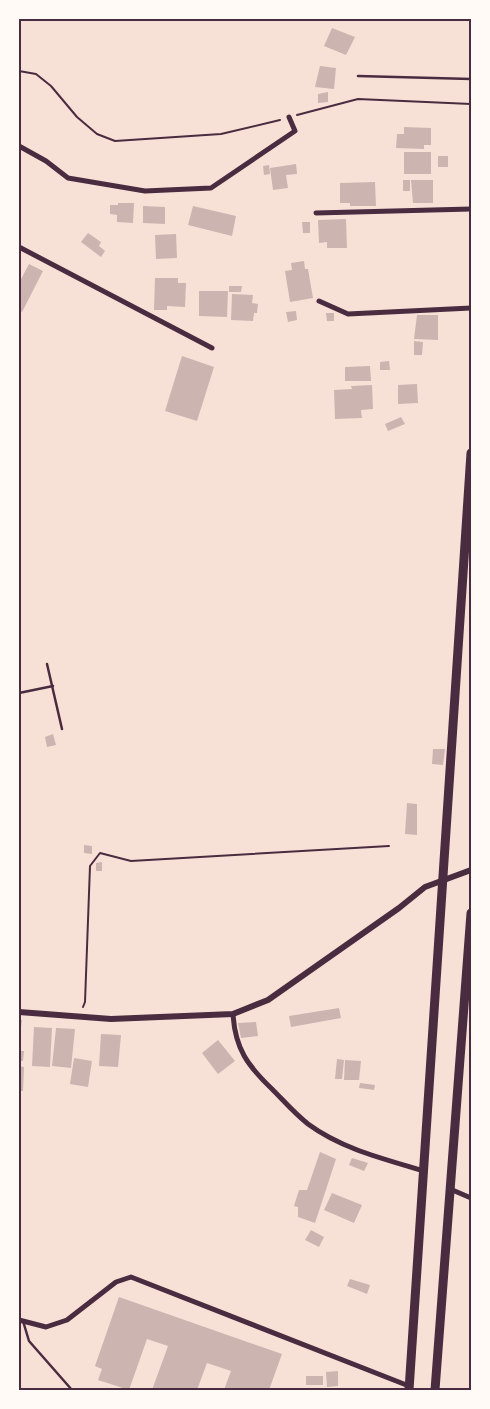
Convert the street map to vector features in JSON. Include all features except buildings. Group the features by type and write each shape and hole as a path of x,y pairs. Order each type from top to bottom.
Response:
{"highway":[{"path":"409,1388 471,453"},
{"path":"435,1390 471,913"}],"street":[{"path":"19,146 46,161 68,178 145,191 211,188 295,131 289,117"},
{"path":"316,213 471,209"},
{"path":"19,247 212,348"},
{"path":"319,301 348,314 471,308"},
{"path":"19,1012 111,1019 233,1014 268,1000 399,908 425,887 443,878 471,870"},
{"path":"233,1014 238,1043 248,1063 296,1114 324,1134 348,1146 424,1171"},
{"path":"450,1190 471,1198"},
{"path":"21,1321 46,1326 67,1320 116,1282 131,1277 409,1388"}],"lane":[{"path":"358,76 471,79"},
{"path":"47,664 62,729"},
{"path":"19,693 52,686"},
{"path":"21,1321 30,1341 72,1390"}],"path":[{"path":"19,71 36,74 51,86 76,117 98,134 115,141 221,134 358,99 471,104"},
{"path":"80,1017 86,1002 90,866 100,853 131,860 389,846"}]}
